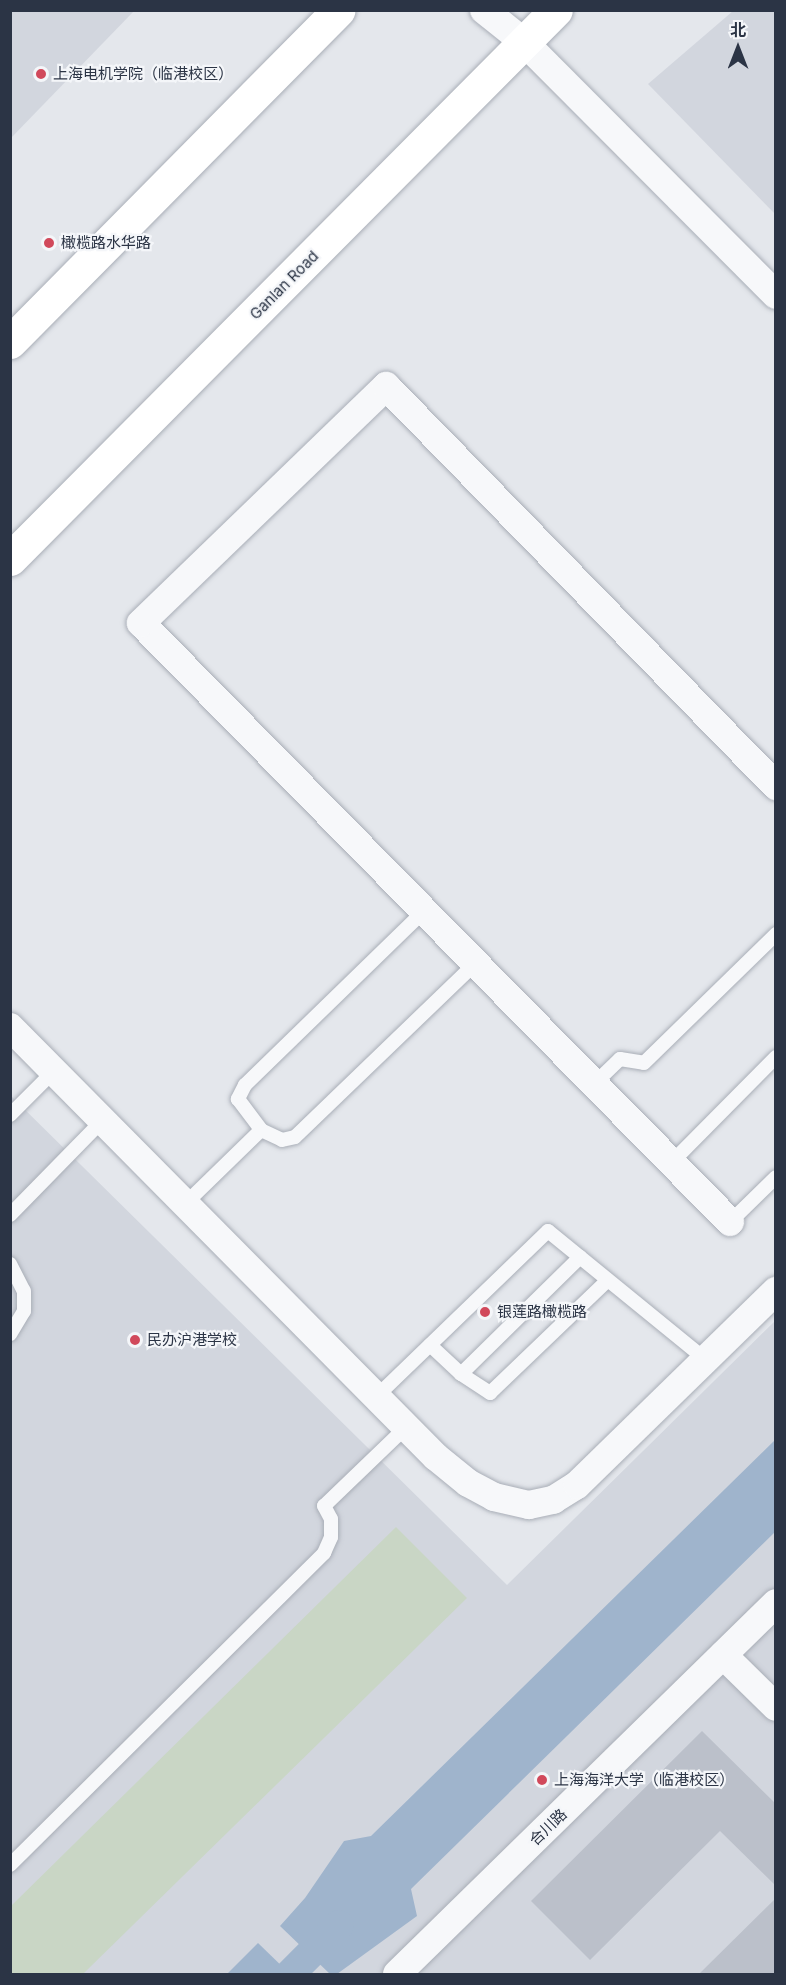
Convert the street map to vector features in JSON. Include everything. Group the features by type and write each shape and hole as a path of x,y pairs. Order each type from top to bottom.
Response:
{"main road":[{"path":"10,342 338,10"},
{"name":"Ganlan Road","path":"10,559 556,10"}],"street":[{"path":"483,10 524,42 776,295"},
{"path":"502,10 524,42"},
{"path":"730,1222 141,623 386,386 776,786"},
{"path":"10,1027 406,1427 468,1483 494,1497 529,1506 553,1500 577,1485 776,1291"},
{"name":"合川路","path":"397,1974 776,1603"},
{"path":"723,1655 776,1707"}],"lane":[{"path":"424,911 245,1085 238,1099 261,1130 282,1140 296,1137 476,963"},
{"path":"594,1084 620,1059 644,1063 776,934"},
{"path":"671,1162 776,1057"},
{"path":"10,1115 54,1071"},
{"path":"10,1215 103,1120"},
{"path":"185,1204 261,1130"},
{"path":"730,1222 776,1177"},
{"path":"376,1397 548,1231 706,1360"},
{"path":"461,1374 580,1257"},
{"path":"10,1264 24,1291 24,1311 10,1334"},
{"path":"430,1345 461,1374 490,1393 608,1280"},
{"path":"10,1865 324,1553 331,1537 331,1519 324,1506 406,1427"}],"shaded area":[{"name":"上海电机学院（临港校区）","path":"10,11 134,11 11,138"},
{"path":"733,11 775,11 775,214 648,84"},
{"path":"10,1095 507,1585 775,1321 775,1974 11,1974"}],"green space":[{"path":"396,1527 467,1598 83,1974 11,1974 11,1906"}],"water":[{"path":"775,1440 775,1532 411,1889 417,1916 337,1974 330,1974 280,1926 305,1898 344,1841 371,1836"},
{"path":"258,1943 290,1974 227,1974"}],"building":[{"path":"702,1731 776,1804 776,1886 720,1831 590,1960 531,1901"},
{"path":"776,1898 776,1974 699,1974"}],"waterway":[{"path":"290,1974 339,1925"}],"place":[{"name":"上海电机学院（临港校区）","path":"41,74"},
{"name":"橄榄路水华路","path":"49,243"},
{"name":"银莲路橄榄路","path":"485,1312"},
{"name":"民办沪港学校","path":"135,1340"},
{"name":"上海海洋大学（临港校区）","path":"542,1780"}]}
